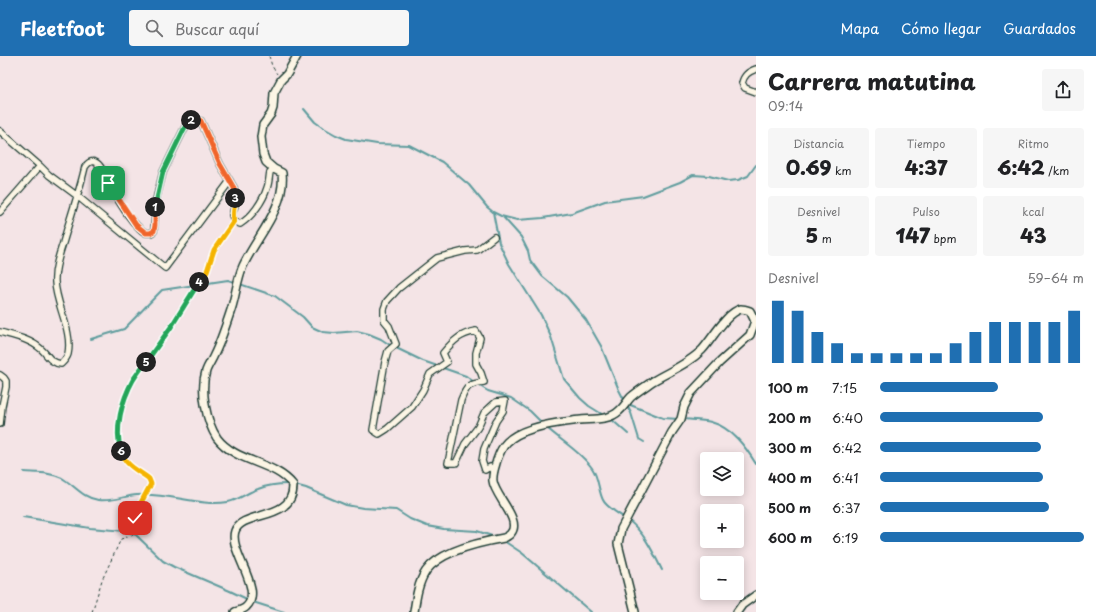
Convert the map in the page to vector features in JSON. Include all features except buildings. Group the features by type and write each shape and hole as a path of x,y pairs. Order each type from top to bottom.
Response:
{"street":[{"path":"235,612 245,608 250,602 251,594 250,583 234,540 235,531 240,524 268,514 290,501 293,494 293,485 284,475 238,455 226,448 209,424 205,404 204,386 206,371 215,354 232,308 242,267 262,234 278,202 283,184 282,173 274,169 266,162 263,154 261,137 263,125 271,114 273,108 274,93 297,56"},
{"path":"756,70 751,71 744,76 742,83 745,88 756,92"},
{"path":"0,332 32,342 52,361 57,363 61,364 66,358 68,354 68,334 60,310 54,281 76,195 85,167 88,163 95,162 99,166 112,190 136,225 146,233 154,231 156,200 163,172 184,129 188,122 192,119 196,118 201,121 220,164 234,188 235,205 232,215 234,221 240,224 247,220 262,199 267,188 270,172 274,169"},
{"path":"0,131 49,175 76,195 164,268 230,181"},
{"path":"0,212 40,166"},
{"path":"494,237 477,250 465,251 437,258 399,288 387,300 384,309 384,320 389,326 396,344 388,351 373,430 379,434 412,407 423,390 430,374 447,362 443,353 452,342 466,333 476,331 480,338 476,353 476,364 484,382 471,384 465,390 459,410 448,463 456,463 465,444 478,427 484,414 496,402 506,402 503,411 496,421 489,436 482,461 485,470 490,467 494,472"},
{"path":"414,612 419,585 431,565 455,551 504,538 511,534 513,523 508,510 495,489 493,481 500,452 507,442 517,435 540,427 574,420 612,415 619,411 630,398 640,390 691,360 709,342 727,318 733,313 740,309 750,311 755,321 750,335 719,363 691,393 684,407 681,419 672,432 622,529 618,544 635,612"},
{"path":"0,375 6,381 0,424"},
{"path":"737,612 742,605 756,595"}],"path":[{"path":"269,56 272,66 281,80"},
{"path":"92,612 102,580 121,538 133,536 134,534 136,528 135,518 137,510 151,484 149,479 130,467 122,457 118,435 122,406 132,381 171,327 199,282 206,274 214,250 234,221"}],"waterway":[{"path":"304,109 315,122 336,135 346,139 377,144 409,145 442,162 469,185 493,212 501,216 517,220 543,218 572,213 605,201 643,196 680,182 693,175 709,176 728,181 738,180 748,176 756,165"},
{"path":"493,212 499,243 509,264 541,315 551,337 564,379 580,398 589,406 605,416"},
{"path":"503,217 521,237 528,251 530,260 542,276 567,297 586,320 601,346 619,390 631,413 639,439 644,442"},
{"path":"91,339 124,329 162,290 228,280 275,296 303,317 312,327 323,332 334,333 357,331 369,334 423,361 466,376 474,382"},
{"path":"478,385 488,391 511,398 530,411 543,424"},
{"path":"628,404 663,418 679,419"},
{"path":"611,419 628,434"},
{"path":"683,419 711,422 732,433 756,464"},
{"path":"546,427 576,451 587,462 594,472 601,496 605,503 624,518"},
{"path":"24,472 43,473 57,476 88,497 98,500 113,500 137,495 149,495 205,503 217,503 232,501 254,490 288,484"},
{"path":"295,485 306,488 346,505 363,508 396,510 410,519 427,526 444,529 477,531 495,537"},
{"path":"23,517 90,528 125,531 136,535 163,561 174,567 253,602 284,612"},
{"path":"628,520 639,530 652,549 662,570"},
{"path":"504,541 522,553 591,612"}],"route":[{"path":"108,183 136,225 143,232 150,233 154,231 156,200 163,172 188,122 196,118 201,121 220,164 234,188 235,205 232,215 234,221 214,250 206,274 199,282 171,327 132,381 122,406 118,435 122,457 130,467 149,479 151,484 137,510 135,518"}]}
